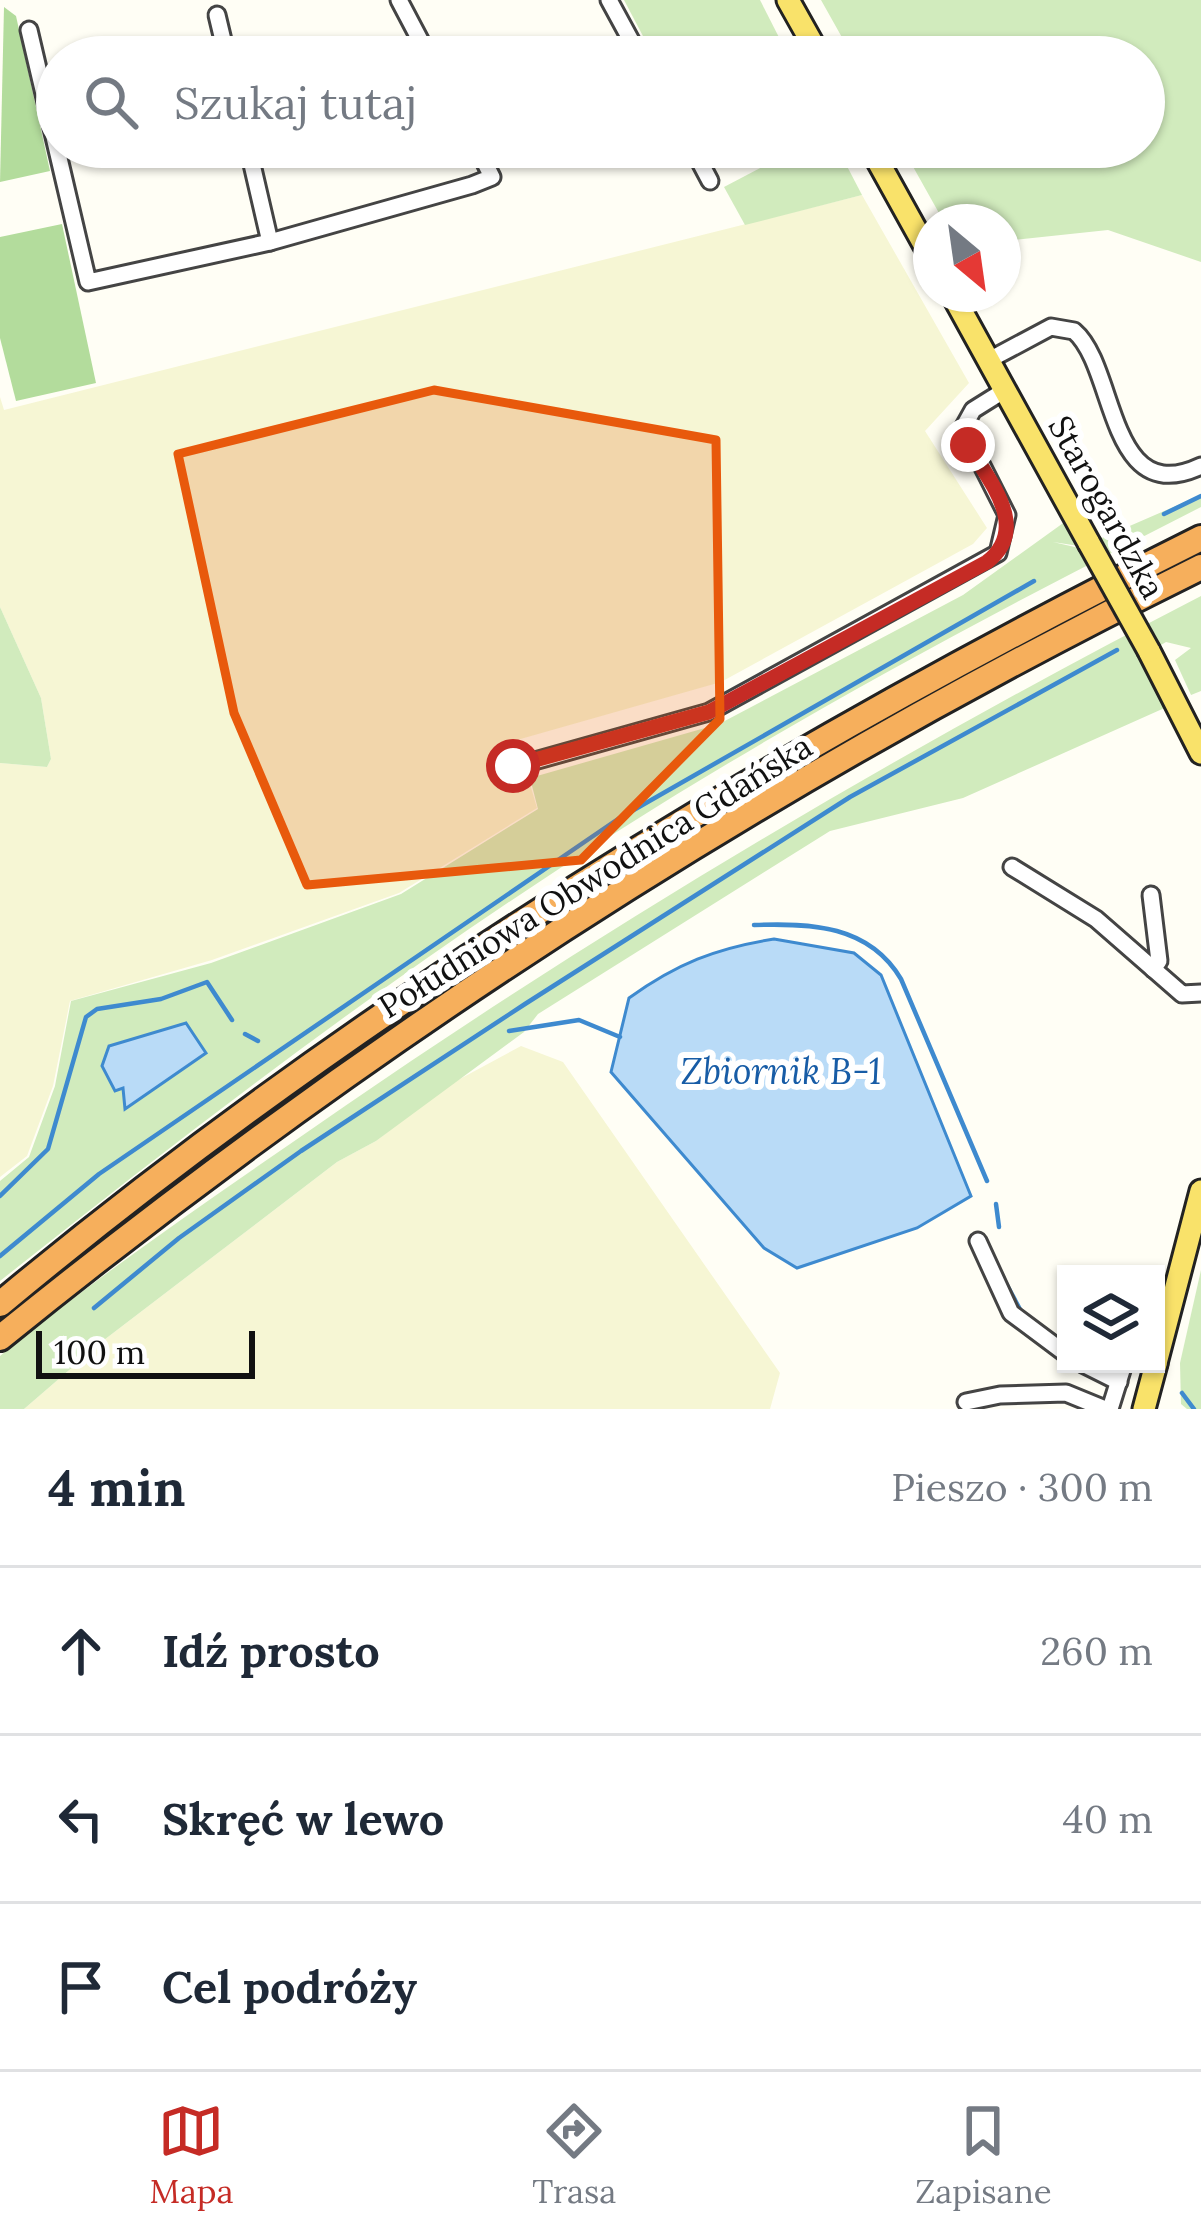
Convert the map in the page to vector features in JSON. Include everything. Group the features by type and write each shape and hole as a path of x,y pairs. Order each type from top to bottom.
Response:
{"highway":[{"name":"Południowa Obwodnica Gdańska","path":"0,1304 207,1143 543,910 853,722 1201,538"},
{"name":"Południowa Obwodnica Gdańska","path":"0,1338 245,1147 574,920 881,737 1201,567"}],"main road":[{"path":"788,0 808,36"},
{"path":"882,168 913,225"},
{"name":"Starogardzka","path":"962,312 1201,753"},
{"path":"1165,1329 1201,1191"},
{"path":"1144,1409 1154,1373"}],"street":[{"path":"399,0 418,36"},
{"path":"609,0 629,36"},
{"path":"217,15 222,36"},
{"path":"29,30 36,60"},
{"path":"61,168 88,282 270,242 492,177 488,168"},
{"path":"253,168 270,242"},
{"path":"703,168 710,181"},
{"path":"988,360 1051,327 1074,331 1089,351 1127,449 1161,472 1175,474 1201,466"},
{"path":"513,766 709,712 998,553 1007,515 963,428 973,410 1005,390"},
{"path":"1012,867 1096,919 1182,994 1201,993"},
{"path":"1151,895 1159,961 1153,969"},
{"path":"978,1240 1011,1313 1057,1347"},
{"path":"1101,1373 1119,1382"},
{"path":"966,1402 1066,1393 1107,1409 1122,1373"}],"highlighted area":[{"path":"434,390 716,440 720,719 581,860 307,885 234,713 178,454"}],"green space":[{"path":"624,0 760,0 778,36 643,36"},
{"path":"821,0 1201,0 1201,262 1108,230 1021,239 1021,204 934,204 914,168 1165,168 1165,36 841,36"},
{"path":"4,7 16,16 36,107 36,168 50,171 0,182"},
{"path":"760,168 848,168 862,195 745,225 724,187"},
{"path":"862,195 913,285 913,312 929,312 969,383 925,431 987,528 973,544 721,682 517,740 537,808 399,893 212,960 70,1001 53,1086 27,1156 0,1177 0,763 47,767 51,759 41,698 0,607 0,397 4,410"},
{"path":"62,224 96,383 16,401 0,338 0,237"},
{"path":"1201,495 1201,507 836,701 542,880 305,1046 0,1281 0,1181 29,1157 55,1086 71,1001 211,963 401,894 538,809 530,778 719,724 963,595 1066,521 1079,546 1053,542 1079,548"},
{"path":"1201,546 1201,557 809,767 0,1327 0,1315 175,1181 353,1051 627,867 899,706"},
{"path":"1201,596 1201,691 1191,695 1175,660 1191,648 1166,642 1141,657 1169,706 963,798 830,831 538,1014 524,1032 376,1141 337,1162 104,1340 24,1409 0,1409 0,1356 127,1259 345,1106 553,968 765,838"},
{"path":"0,607 41,698 51,759 47,767 0,763"},
{"path":"521,1046 563,1062 780,1373 770,1409 24,1409 104,1340 337,1162 376,1141 445,1087"},
{"path":"1201,1270 1201,1409 1187,1409 1181,1404 1180,1363"}],"water":[{"name":"Zbiornik B-1","path":"774,939 854,953 881,975 971,1196 917,1228 797,1268 764,1248 611,1072 629,998 697,959"},
{"path":"186,1023 206,1053 125,1109 123,1088 115,1091 102,1066 109,1046"}],"waterway":[{"path":"1164,514 1201,496"},
{"path":"0,1256 99,1174 618,819 1034,581"},
{"path":"94,1308 179,1238 301,1151 525,1004 850,797 1117,650"},
{"path":"754,925 837,931 888,961 901,979 987,1181"},
{"path":"0,1196 48,1149 86,1017 97,1009 161,999 207,982 232,1020"},
{"path":"509,1031 579,1020 620,1037"},
{"path":"245,1034 258,1041"},
{"path":"996,1204 999,1227"},
{"path":"1002,1276 1022,1313"},
{"path":"1051,1334 1057,1338"},
{"path":"1182,1393 1194,1409"}],"route":[{"path":"513,766 709,712 987,562 1004,542 1007,515 968,445"}]}
